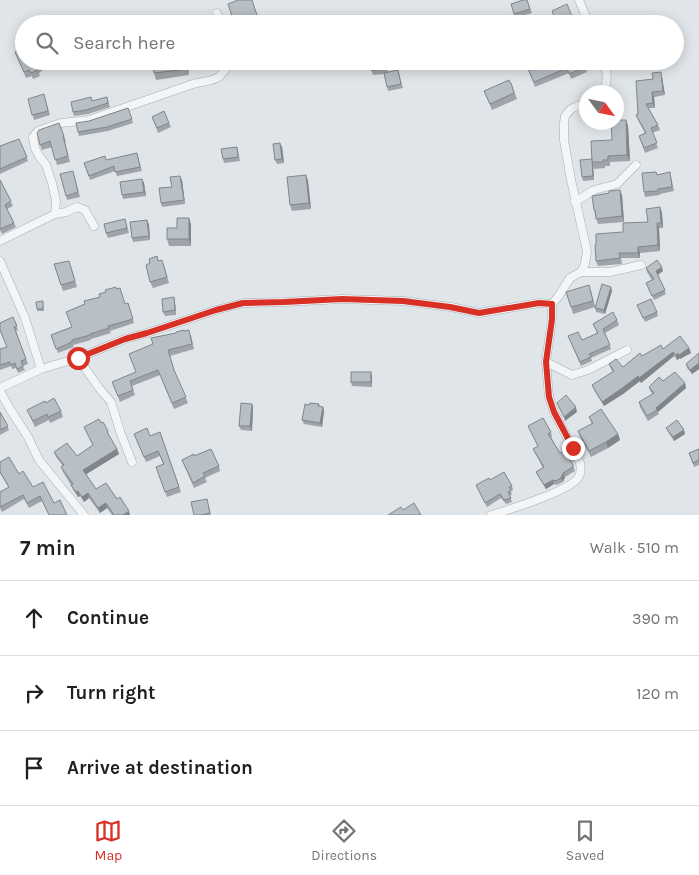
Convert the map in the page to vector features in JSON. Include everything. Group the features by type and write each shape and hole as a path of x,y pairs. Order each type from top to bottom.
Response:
{"street":[{"path":"579,0 585,15"},
{"path":"55,214 56,201 52,183 46,165 35,148 33,137 38,131 61,123 89,120 193,84 211,81 219,78 225,70"},
{"path":"606,70 606,85"},
{"path":"579,105 571,109 565,116 564,140 575,202 587,251 585,264 581,272"},
{"path":"575,202 594,190 617,184 636,165"},
{"path":"0,241 55,214 77,207 85,210 94,226"},
{"path":"0,261 24,318 41,369"},
{"path":"492,515 541,498 570,485 579,478 580,463 554,412 549,397 546,362 552,319 552,304 570,278 581,272 610,272 641,265"},
{"path":"84,515 39,460 0,390 41,369 78,358 125,339 243,303 342,299 394,301 450,307 479,313 539,303 552,304"},
{"path":"546,362 572,375 588,370 627,350"},
{"path":"78,358 111,402 132,462"}],"building":[{"path":"238,0 252,0 257,15 232,15 228,4"},
{"path":"527,0 530,9 514,14 511,4"},
{"path":"567,4 571,15 554,15 552,11"},
{"path":"154,70 179,70 154,73"},
{"path":"398,70 401,84 387,87 384,73"},
{"path":"528,70 562,70 534,82"},
{"path":"568,70 578,70 569,74"},
{"path":"661,72 663,91 652,92 653,103 646,104 658,125 651,128 657,143 644,148 639,136 646,133 636,115 638,114 636,81 653,79 652,73"},
{"path":"509,80 514,93 490,104 484,91"},
{"path":"44,94 48,111 32,115 28,99"},
{"path":"91,97 92,101 107,97 108,103 73,112 71,102"},
{"path":"128,108 132,119 107,127 78,132 76,123 89,121"},
{"path":"164,111 169,123 157,128 152,117"},
{"path":"624,120 626,120 627,155 608,156 608,160 603,160 603,162 592,162 591,141 612,140 611,130 624,130"},
{"path":"59,123 68,156 55,160 50,141 40,145 37,133 39,130"},
{"path":"19,139 27,157 0,169 0,146"},
{"path":"280,143 282,159 275,160 273,144"},
{"path":"237,147 238,157 223,159 221,149"},
{"path":"137,153 140,167 115,172 114,166 89,176 84,163 105,156 106,160"},
{"path":"592,159 593,176 582,177 580,160"},
{"path":"73,171 78,192 66,196 60,174"},
{"path":"656,172 657,175 670,172 672,187 644,192 642,173"},
{"path":"306,175 309,203 290,205 287,177"},
{"path":"180,176 184,200 161,203 159,188 172,187 170,177"},
{"path":"142,179 144,192 122,195 120,182"},
{"path":"0,180 11,201 5,205 14,223 0,229"},
{"path":"620,190 622,216 596,219 592,196"},
{"path":"660,207 661,223 657,223 658,245 638,247 638,253 619,253 620,258 596,261 596,234 623,232 623,223 648,222 646,209"},
{"path":"177,218 189,218 189,239 167,239 167,228 177,228"},
{"path":"125,219 127,228 106,233 104,224"},
{"path":"147,220 149,236 132,238 130,222"},
{"path":"157,256 158,261 162,260 167,277 150,282 146,265 150,263 149,259"},
{"path":"657,260 662,267 656,271 665,290 652,296 646,283 654,279 646,268"},
{"path":"69,261 75,281 61,285 54,264"},
{"path":"602,284 611,287 604,310 595,308"},
{"path":"589,285 593,301 571,307 566,292"},
{"path":"116,287 116,289 120,288 125,304 128,303 133,319 108,326 109,328 72,340 72,342 56,349 51,335 72,327 66,312 85,304 84,301 100,297 99,294 106,292 105,290"},
{"path":"174,297 175,310 163,312 162,299"},
{"path":"651,299 657,312 643,318 637,305"},
{"path":"43,301 43,309 37,309 36,302"},
{"path":"613,312 617,320 603,329 610,345 589,354 591,357 580,362 568,336 578,332 582,340 598,333 593,324"},
{"path":"13,317 17,326 14,327 26,359 21,361 23,366 17,369 15,363 10,365 10,362 0,365 0,349 7,347 0,330 0,323"},
{"path":"189,330 192,344 168,350 174,370 186,397 172,403 158,370 130,381 133,390 118,396 112,382 136,372 129,354 153,344 151,338"},
{"path":"680,336 689,348 679,355 673,352 639,378 638,376 602,402 592,385 614,371 609,364 616,359 623,367 640,353 642,356 661,345 663,349"},
{"path":"699,353 699,363 690,370 686,364"},
{"path":"351,372 371,372 371,382 351,382"},
{"path":"675,372 685,383 656,408 657,410 647,416 639,402 654,393 649,387 659,377 663,381"},
{"path":"566,395 576,407 564,417 557,403"},
{"path":"54,398 61,411 48,417 47,414 33,421 27,410"},
{"path":"241,403 252,404 250,426 239,426"},
{"path":"310,403 319,404 318,406 323,407 320,423 302,420 305,404 309,405"},
{"path":"601,409 618,434 589,451 578,431 593,423 589,417"},
{"path":"0,412 8,426 0,430"},
{"path":"543,418 551,432 548,434 560,453 565,450 573,465 573,467 563,473 561,478 544,485 536,472 544,467 533,449 538,446 528,426"},
{"path":"99,419 101,423 103,422 117,449 83,470 96,489 106,483 117,499 120,497 129,511 123,515 114,515 106,503 98,508 88,493 82,497 78,491 76,492 71,485 73,484 61,467 64,465 54,452 67,443 77,456 93,445 84,427"},
{"path":"677,420 684,430 673,437 666,428"},
{"path":"147,428 150,436 160,432 179,487 165,492 156,467 164,464 158,451 144,457 134,434"},
{"path":"211,449 219,466 203,473 205,476 193,483 182,460"},
{"path":"699,449 699,460 693,463 689,453"},
{"path":"9,457 19,474 23,471 33,487 43,482 54,503 60,500 67,515 49,515 40,496 27,503 23,495 0,507 0,492 9,487 0,472 0,462"},
{"path":"504,472 512,486 509,487 511,490 508,492 511,498 504,500 500,494 485,503 476,485"},
{"path":"207,499 210,513 194,515 191,502"},
{"path":"414,503 421,515 388,515 401,507 403,510"}],"route":[{"path":"78,358 125,339 243,303 342,299 403,301 479,313 539,303 552,304 552,319 546,362 549,397 554,412 573,448"}]}
